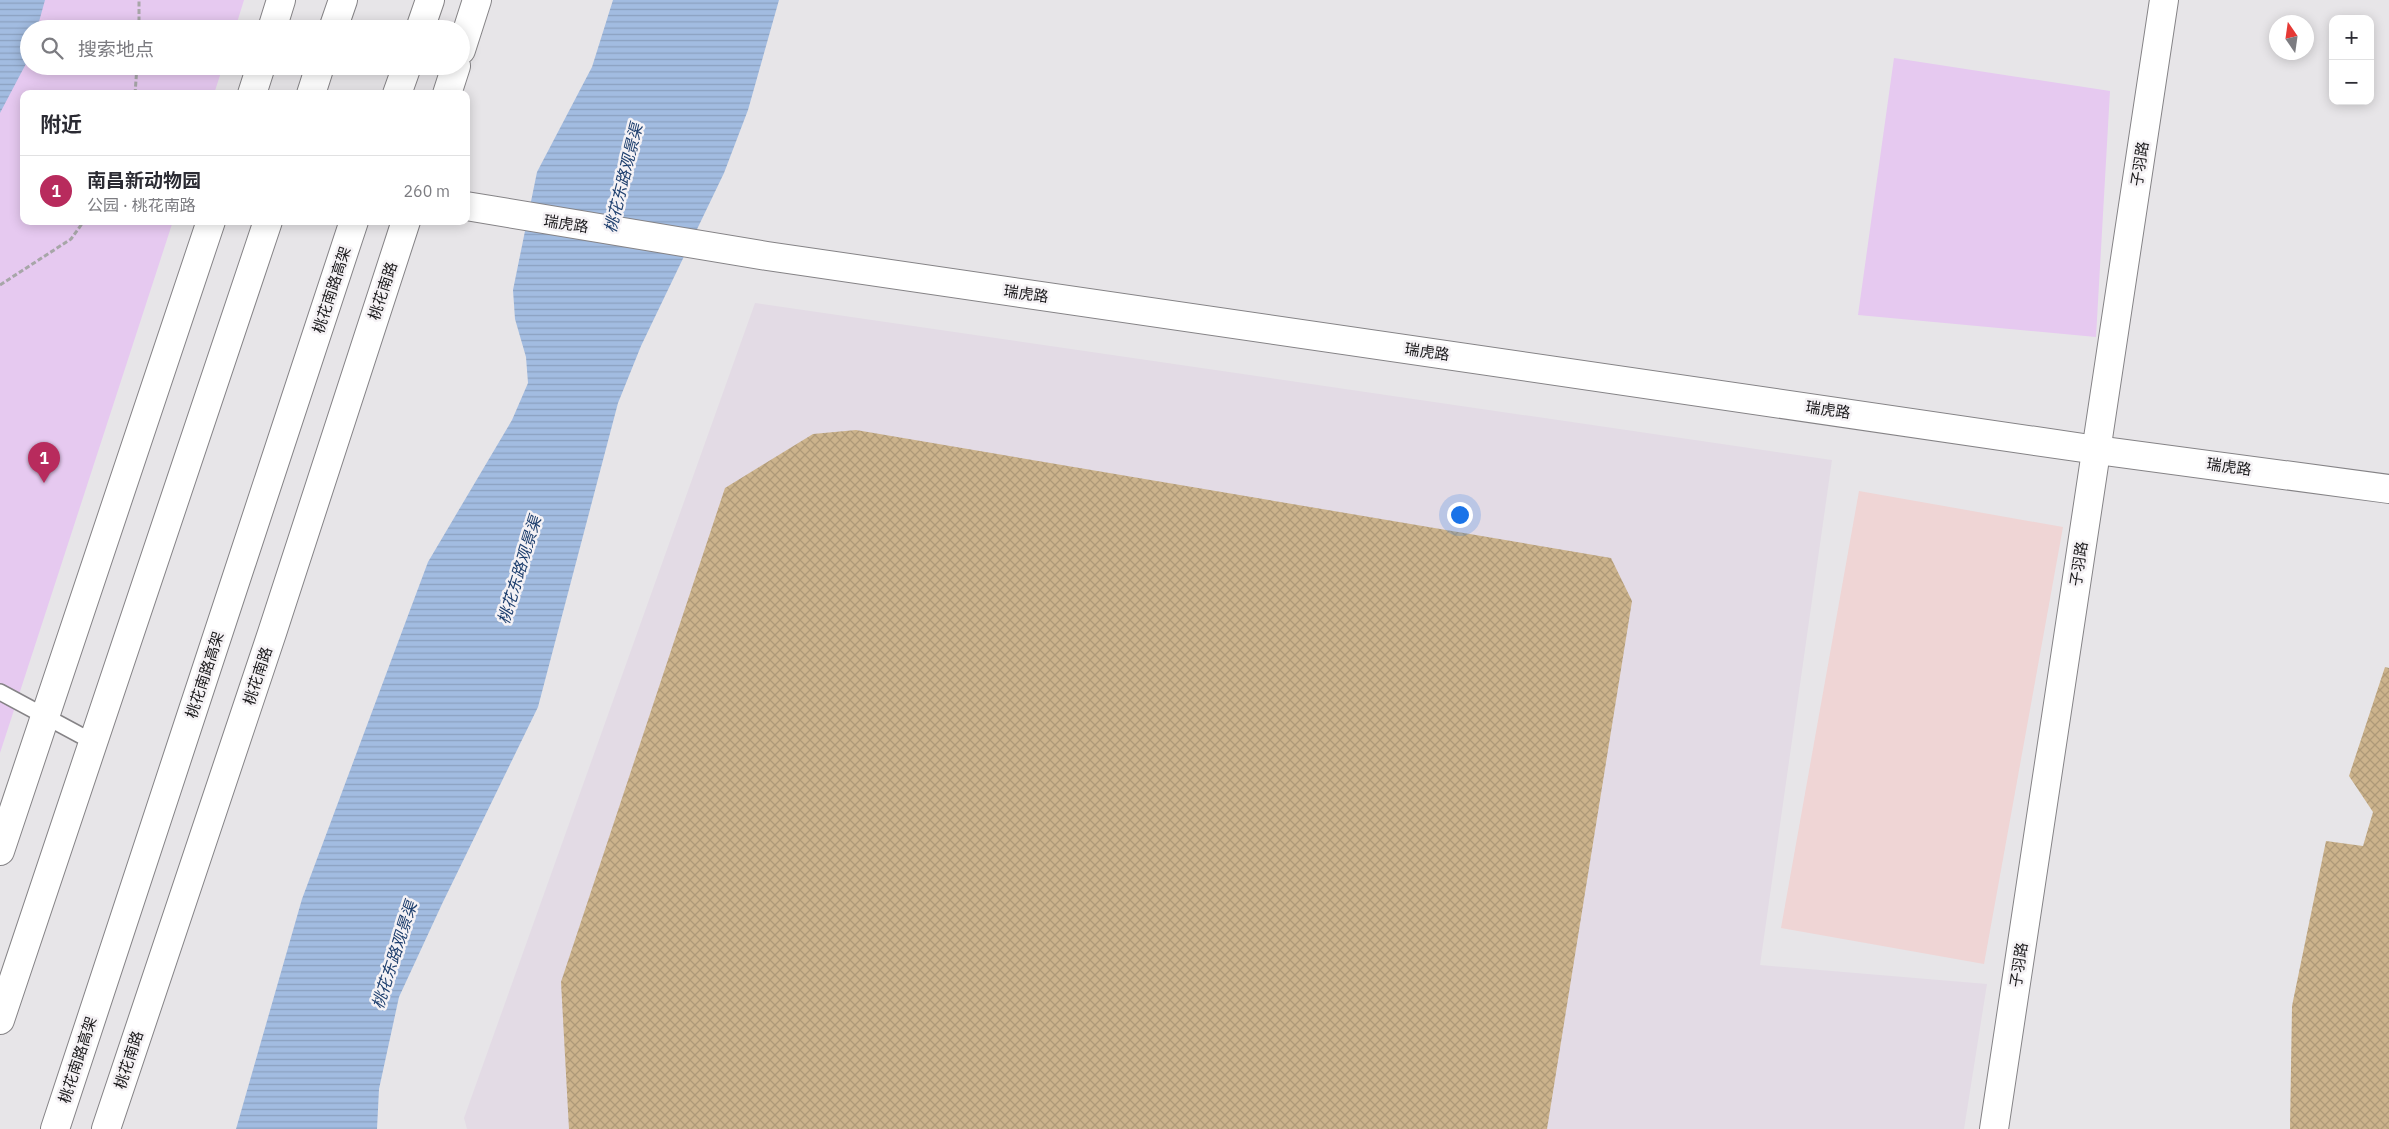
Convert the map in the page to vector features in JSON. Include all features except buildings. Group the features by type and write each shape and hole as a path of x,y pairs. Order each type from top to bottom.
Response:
{"main road":[{"path":"275,20 281,0"},
{"path":"336,20 343,0"},
{"path":"423,20 430,0"},
{"path":"470,22 477,0"},
{"name":"子羽路","path":"1994,1129 2164,0"},
{"path":"253,90 258,75"},
{"path":"312,90 317,75"},
{"path":"399,90 404,75"},
{"path":"448,90 453,75"},
{"name":"瑞虎路","path":"470,207 767,256 2097,450 2389,489"},
{"path":"0,851 210,225"},
{"path":"0,1020 267,225"},
{"name":"桃花南路高架","path":"56,1129 353,225"},
{"name":"桃花南路","path":"106,1129 272,633 405,225"}],"lane":[{"path":"0,692 93,742"}],"path":[{"path":"139,20 140,0"},
{"path":"135,90 136,75"},
{"path":"0,285 71,239 81,225"}],"shaded area":[{"path":"0,0 244,0 238,20 20,20 20,75 220,75 215,90 20,90 20,225 172,225 0,753"},
{"path":"1894,58 2110,91 2096,337 1858,315"},
{"path":"755,303 1832,460 1760,965 1987,984 1964,1129 467,1129 464,1118"},
{"path":"1859,491 2063,527 1984,964 1781,928"}],"water":[{"path":"0,0 45,0 39,20 20,20 20,75 0,113"},
{"name":"桃花东路观景渠","path":"613,0 779,0 748,110 724,173 641,346 618,403 538,707 399,997 379,1089 377,1129 236,1129 302,899 428,562 512,420 528,383 526,357 515,319 513,290 537,172 592,67"}],"place":[{"name":"南昌新动物园","path":"44,483"}]}
